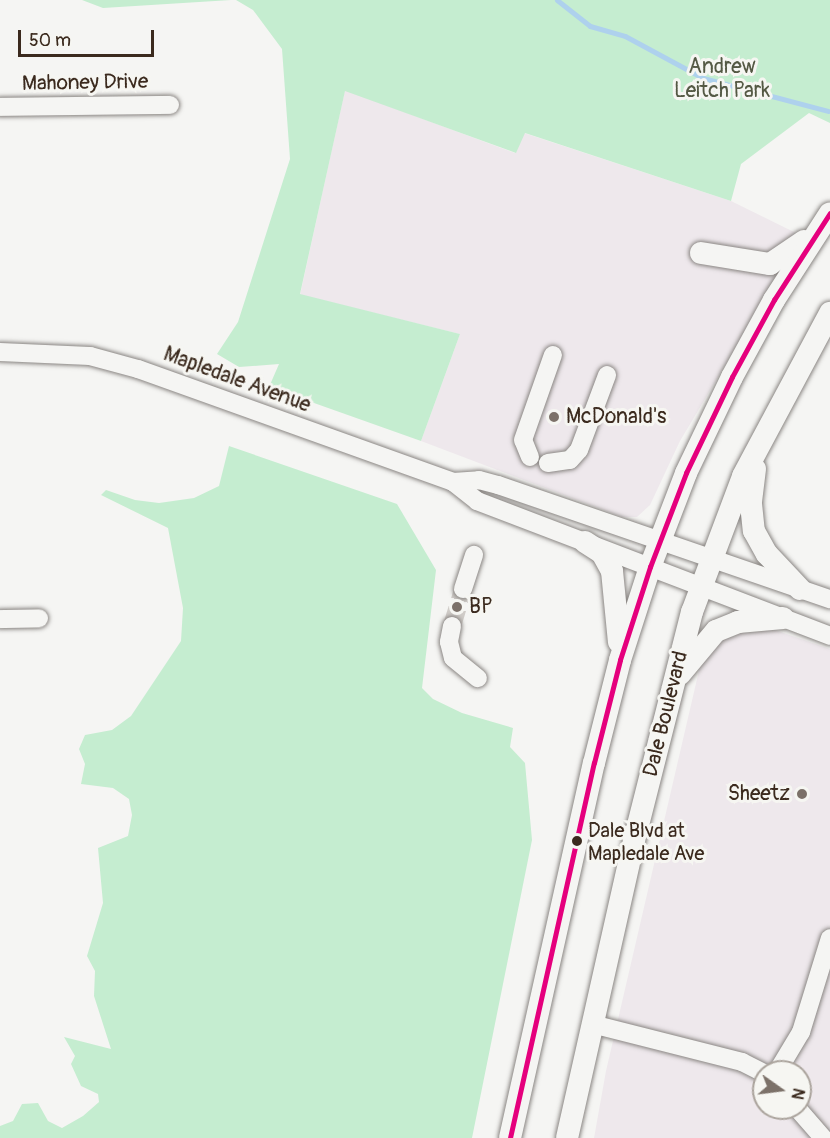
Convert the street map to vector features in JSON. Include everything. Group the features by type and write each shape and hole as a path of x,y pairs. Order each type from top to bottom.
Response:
{"main road":[{"path":"701,253 770,264 780,260 824,222"},
{"path":"510,1138 620,660 650,567 659,541 732,377 824,222"},
{"name":"Dale Boulevard","path":"567,1138 672,685 700,586 757,448 830,313"},
{"path":"757,448 751,504 754,531 767,554 800,589"},
{"path":"585,542 607,558 615,580 620,660"},
{"path":"672,685 716,631 731,624 783,618"}],"street":[{"name":"Mahoney Drive","path":"0,107 170,105"},
{"name":"Mapledale Avenue","path":"0,352 69,353 112,361 453,482 477,501 830,636"},
{"path":"530,457 523,440 553,355"},
{"path":"548,463 570,460 579,450 607,375"},
{"name":"Mapledale Avenue","path":"453,482 486,482 830,599"},
{"path":"463,589 474,555"},
{"path":"0,619 39,618"},
{"path":"452,626 448,642 453,658 478,678"},
{"path":"784,1060 801,1032 830,938"},
{"path":"592,1024 742,1062 752,1067"},
{"path":"807,1120 823,1138"}],"shaded area":[{"path":"345,90 515,153 524,133 731,201 802,236 680,441 650,505 637,517 622,517 421,441 460,334 300,295"},
{"path":"755,623 830,649 830,1138 594,1138 606,1071 704,649"}],"green space":[{"path":"82,0 231,0 103,8"},
{"name":"Andrew Leitch Park","path":"236,0 830,0 830,123 809,113 741,164 731,201 525,133 516,153 345,91 300,294 460,334 421,441 269,387 279,364 239,367 217,354 238,322 290,159 282,49 253,10"},
{"path":"229,446 397,504 436,570 422,688 433,699 462,713 513,728 510,747 525,763 532,840 472,1138 0,1138 0,1126 13,1121 22,1104 38,1103 48,1121 62,1128 83,1116 99,1102 98,1094 81,1086 71,1064 75,1056 64,1037 111,1049 94,996 95,971 87,956 103,903 98,848 128,836 132,815 129,799 113,788 81,784 85,764 79,749 85,735 112,730 131,716 181,641 183,608 168,528 101,495 106,490 135,500 159,503 194,498 219,486"}],"waterway":[{"path":"557,0 590,26 625,36 703,78 828,111"}],"tunnel":[{"path":"452,626 463,589"}],"transit line":[{"path":"510,1138 594,763 620,660 650,567 686,473 732,377 774,300 830,213"}],"place":[{"name":"McDonald's","path":"554,417"},
{"name":"BP","path":"457,607"},
{"name":"Sheetz","path":"802,794"},
{"name":"Dale Blvd at Mapledale Ave","path":"577,841"}]}
